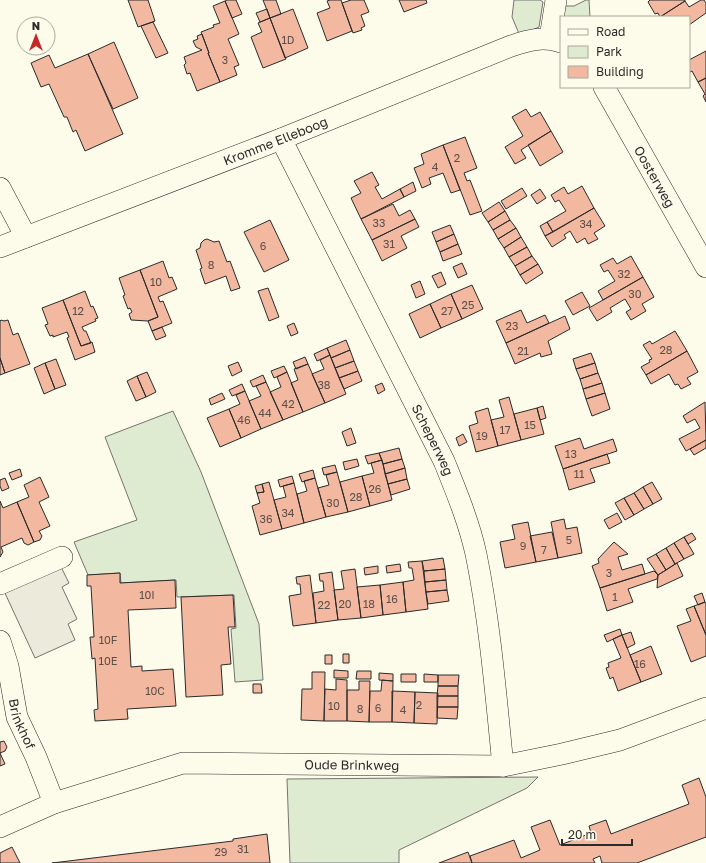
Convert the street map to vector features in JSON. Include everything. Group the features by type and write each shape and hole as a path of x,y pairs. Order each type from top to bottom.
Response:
{"street":[{"path":"556,0 556,40"},
{"name":"Kromme Elleboog","path":"0,247 281,139 511,46 531,40 556,40"},
{"name":"Oosterweg","path":"605,88 706,267"},
{"name":"Scheperweg","path":"281,139 444,461 463,509 476,553 488,627 503,766"},
{"path":"0,188 26,237"},
{"path":"0,584 62,557"},
{"name":"Brinkhof","path":"0,641 8,666 17,717 36,757 54,803"},
{"name":"Oude Brinkweg","path":"0,827 54,803 182,763 503,766 620,740 706,708"}],"green space":[{"path":"514,0 540,0 543,2 539,27 520,36 512,17"},
{"path":"589,0 590,16 561,16 562,6 574,6"},
{"path":"173,411 201,472 259,624 263,680 235,682 231,629 236,628 234,595 177,597 176,580 121,583 120,573 88,575 74,542 137,520 105,437"},
{"path":"538,777 527,788 399,850 399,863 290,863 287,779"}],"shaded area":[{"path":"60,565 69,583 62,587 77,619 68,624 75,640 35,658 4,591"}],"building":[{"path":"128,0 148,0 155,21 138,27"},
{"path":"236,0 242,14 232,18 225,1"},
{"path":"263,0 276,0 281,14 270,18"},
{"path":"341,0 352,31 327,41 317,13 330,8 327,1"},
{"path":"351,0 364,0 369,12 361,15 365,26 361,28 362,30 353,33 342,3"},
{"path":"399,0 426,0 427,3 404,12"},
{"path":"650,0 685,0 662,16 660,16 658,13 655,14 648,2"},
{"path":"701,0 704,0 706,3 706,13 690,24 690,16 662,16 685,1 689,7"},
{"path":"225,1 239,34 228,39 239,65 234,67 237,75 220,82 201,32 220,23 213,6"},
{"path":"267,9 270,18 260,22 256,13"},
{"path":"293,9 308,48 285,58 270,18"},
{"path":"270,18 286,59 263,68 251,37 262,32 258,23"},
{"path":"153,22 168,53 156,58 141,26"},
{"path":"202,34 220,82 197,91 190,73 187,74 184,65 186,63 184,57 202,50 196,47 193,41 198,39 197,36"},
{"path":"114,42 138,98 113,109 88,54"},
{"path":"706,51 706,78 698,82 692,71 690,72 690,59"},
{"path":"88,54 123,134 85,151 76,130 73,132 67,117 64,117 49,84 41,87 31,63 49,56 55,68"},
{"path":"706,78 706,102 703,96 705,94 698,82"},
{"path":"526,109 531,117 540,112 551,131 521,150 526,158 515,164 505,147 523,136 512,117"},
{"path":"551,131 563,152 540,166 528,145"},
{"path":"465,137 477,168 464,173 467,181 470,180 482,211 470,215 443,145"},
{"path":"443,145 460,190 451,193 443,173 429,178 431,184 422,188 414,168 424,164 421,154"},
{"path":"372,172 379,185 375,187 382,199 400,189 404,197 361,219 351,198 361,193 354,181"},
{"path":"413,182 416,191 404,197 400,189"},
{"path":"582,186 594,208 553,232 547,222 566,211 559,200 555,202 551,195 564,187 568,194"},
{"path":"522,188 527,196 506,209 501,201"},
{"path":"540,189 546,198 537,204 531,195"},
{"path":"499,202 505,211 488,222 482,213"},
{"path":"393,204 399,216 410,210 415,219 372,240 361,219"},
{"path":"594,208 605,226 594,233 598,239 588,244 585,238 577,243 570,231 564,235 566,238 552,247 545,236"},
{"path":"505,211 510,220 493,230 488,222"},
{"path":"415,219 419,227 401,236 407,248 382,261 372,240"},
{"path":"270,220 289,260 264,272 244,232"},
{"path":"510,220 516,228 498,239 493,230"},
{"path":"547,222 553,232 545,236 540,226"},
{"path":"450,225 454,234 436,242 432,232"},
{"path":"516,228 521,237 504,248 498,239"},
{"path":"454,234 458,244 440,252 436,242"},
{"path":"521,237 527,247 509,257 504,248"},
{"path":"207,239 214,242 219,241 227,262 230,261 240,288 231,291 226,276 205,284 196,250 200,248 201,243 204,240"},
{"path":"458,244 462,254 443,261 440,252"},
{"path":"527,247 532,256 515,266 509,257"},
{"path":"532,256 538,264 520,275 515,266"},
{"path":"631,256 643,277 603,300 598,291 615,281 608,270 604,272 600,265 613,258 617,264"},
{"path":"163,261 169,278 172,277 177,289 158,297 160,302 163,301 172,323 152,331 148,321 158,317 140,270"},
{"path":"462,263 467,274 458,278 453,267"},
{"path":"538,264 543,273 526,284 520,275"},
{"path":"140,270 158,317 148,321 131,320 129,314 132,312 130,308 128,309 123,296 125,295 119,278"},
{"path":"441,272 446,284 438,288 432,276"},
{"path":"643,277 654,297 642,304 646,311 631,320 626,312 631,309 625,299 610,308 612,312 597,321 589,308"},
{"path":"420,281 425,294 416,298 411,285"},
{"path":"472,285 483,309 462,319 451,294"},
{"path":"268,288 279,317 269,321 258,291"},
{"path":"85,291 91,307 93,306 98,318 95,319 96,321 82,327 84,331 86,331 91,343 81,346 63,300"},
{"path":"582,292 590,306 573,315 565,301"},
{"path":"451,294 462,319 441,328 430,304"},
{"path":"63,300 81,346 92,342 95,352 75,360 67,338 69,337 67,332 53,337 53,335 50,336 45,325 48,324 42,308"},
{"path":"430,304 441,328 420,338 409,314"},
{"path":"521,310 527,323 545,315 549,323 506,343 496,321"},
{"path":"565,316 570,329 548,341 552,354 541,357 540,353 515,364 506,343"},
{"path":"1,320 8,320 13,335 18,333 30,364 5,373 0,358"},
{"path":"294,323 298,333 291,336 287,326"},
{"path":"162,327 166,336 156,340 152,331"},
{"path":"675,331 687,351 646,375 641,367 650,362 649,360 652,359 643,345 650,341 652,344"},
{"path":"346,340 350,350 331,358 327,348"},
{"path":"327,348 330,355 317,361 314,354"},
{"path":"350,350 354,361 335,368 331,358"},
{"path":"687,351 698,372 687,378 691,384 681,389 678,384 675,385 669,374 651,384 646,375"},
{"path":"591,353 595,363 576,369 573,359"},
{"path":"330,355 346,394 325,403 312,374 324,369 320,360"},
{"path":"305,357 308,364 296,369 293,362"},
{"path":"0,358 5,373 0,375"},
{"path":"56,359 66,385 55,389 45,363"},
{"path":"354,361 358,371 339,378 335,368"},
{"path":"238,362 242,371 232,376 228,366"},
{"path":"45,363 55,389 44,394 34,368"},
{"path":"595,363 598,373 580,379 576,369"},
{"path":"308,364 325,403 303,412 291,383 298,380 294,369"},
{"path":"284,366 287,372 274,378 271,371"},
{"path":"358,371 362,381 344,389 339,378"},
{"path":"147,372 156,392 146,397 137,376"},
{"path":"287,372 303,412 283,420 270,392 281,387 277,377"},
{"path":"598,373 602,383 583,389 580,379"},
{"path":"263,375 266,382 253,387 250,381"},
{"path":"137,376 146,397 136,401 127,381"},
{"path":"266,382 283,420 261,429 249,401 261,396 256,386"},
{"path":"382,383 385,390 378,394 375,386"},
{"path":"602,383 605,393 586,399 583,389"},
{"path":"242,384 245,391 232,396 229,390"},
{"path":"245,391 261,429 241,438 229,409 240,404 236,395"},
{"path":"222,393 225,399 211,405 209,399"},
{"path":"605,393 610,409 592,416 586,399"},
{"path":"509,397 521,440 498,446 491,420 504,417 499,400"},
{"path":"705,402 706,440 686,451 679,439 700,428 695,419 687,423 683,416"},
{"path":"543,406 546,418 540,420 537,408"},
{"path":"488,408 498,446 476,452 469,426 478,423 475,412"},
{"path":"537,408 544,434 521,440 514,414"},
{"path":"229,409 241,438 220,447 207,418"},
{"path":"351,428 356,443 347,446 342,432"},
{"path":"463,434 467,442 459,446 456,438"},
{"path":"580,438 584,449 613,439 617,451 563,469 555,446"},
{"path":"706,440 706,448 694,455 690,449"},
{"path":"399,448 402,459 383,464 379,453"},
{"path":"379,453 382,460 368,464 365,456"},
{"path":"607,454 610,463 590,469 595,482 569,490 563,469"},
{"path":"357,459 359,466 345,470 343,462"},
{"path":"402,459 405,468 385,474 383,464"},
{"path":"382,460 392,500 370,506 362,476 374,473 371,463"},
{"path":"335,465 337,472 324,475 322,468"},
{"path":"405,468 407,479 388,484 385,474"},
{"path":"20,469 22,476 12,480 9,473"},
{"path":"313,470 315,478 302,482 299,474"},
{"path":"337,472 348,512 326,517 318,488 329,485 326,475"},
{"path":"292,476 294,483 280,487 278,480"},
{"path":"362,476 370,506 348,512 340,482"},
{"path":"40,477 49,497 39,502 50,526 39,531 42,536 40,540 34,542 17,502 29,497 24,485"},
{"path":"5,478 9,488 2,491 0,480"},
{"path":"315,478 326,517 304,523 297,494 307,491 304,481"},
{"path":"407,479 410,489 391,495 388,484"},
{"path":"269,482 282,529 260,535 252,506 260,503 257,493 264,492 262,484"},
{"path":"652,482 662,499 653,504 643,487"},
{"path":"294,483 304,523 282,529 274,500 286,497 283,486"},
{"path":"262,484 264,492 257,493 255,486"},
{"path":"643,487 653,504 644,509 634,493"},
{"path":"634,493 644,509 634,515 624,498"},
{"path":"624,498 634,515 625,520 615,503"},
{"path":"0,501 3,508 17,502 34,542 28,545 24,543 22,538 1,547 3,552 0,557"},
{"path":"617,513 622,522 609,529 604,520"},
{"path":"564,519 566,529 577,527 582,553 558,558 551,522"},
{"path":"528,522 536,562 505,568 500,542 515,539 512,525"},
{"path":"552,532 558,558 536,562 530,536"},
{"path":"692,533 696,539 688,544 684,537"},
{"path":"684,537 694,554 684,559 674,543"},
{"path":"614,542 628,554 618,557 622,570 642,564 645,574 600,588 592,566 599,563 598,559"},
{"path":"674,543 684,559 675,564 666,548"},
{"path":"666,548 675,564 666,570 656,554"},
{"path":"656,554 666,570 658,575 647,559"},
{"path":"443,558 445,569 424,571 422,561"},
{"path":"422,561 428,609 406,612 403,582 414,580 412,568 409,568 408,562"},
{"path":"677,563 683,576 657,588 658,575"},
{"path":"400,564 401,571 387,573 386,566"},
{"path":"378,566 378,573 365,575 364,568"},
{"path":"355,569 361,618 338,620 334,590 344,589 341,571"},
{"path":"445,569 446,580 425,582 424,571"},
{"path":"654,571 658,575 657,579 628,589 633,602 607,611 600,588"},
{"path":"332,572 338,620 316,623 313,593 324,591 323,581 320,581 319,574"},
{"path":"120,573 120,583 175,580 176,608 128,610 131,667 142,666 142,671 173,669 176,706 127,709 128,719 95,721 94,710 98,709 95,658 92,659 90,637 94,637 91,586 87,586 87,575"},
{"path":"310,575 316,623 293,626 289,596 301,594 300,584 297,584 296,577"},
{"path":"446,580 447,590 426,592 425,582"},
{"path":"403,582 406,612 383,615 380,585"},
{"path":"380,585 383,615 361,618 357,587"},
{"path":"447,590 449,601 428,604 426,592"},
{"path":"702,593 705,602 698,605 694,596"},
{"path":"233,595 235,627 228,627 231,664 221,665 223,695 186,697 181,597"},
{"path":"705,602 706,604 706,635 694,606"},
{"path":"694,606 706,635 706,656 691,662 677,626 691,621 686,609"},
{"path":"620,629 622,635 607,642 604,635"},
{"path":"631,632 635,644 627,648 622,635"},
{"path":"622,635 641,682 618,691 613,677 610,679 606,668 609,667 608,663 621,658 613,639"},
{"path":"651,646 662,674 641,682 630,655"},
{"path":"343,654 349,654 349,663 343,663"},
{"path":"325,655 332,655 332,664 325,664"},
{"path":"334,670 348,671 348,678 334,678"},
{"path":"357,671 371,671 371,679 356,679"},
{"path":"312,672 325,672 324,721 301,720 302,689 312,689"},
{"path":"379,673 393,674 393,681 379,680"},
{"path":"401,674 416,674 416,682 401,682"},
{"path":"424,674 438,675 438,682 424,682"},
{"path":"438,675 459,675 458,686 438,686"},
{"path":"336,679 347,680 347,721 324,721 325,689 336,690"},
{"path":"382,680 393,681 392,722 369,722 370,691 381,691"},
{"path":"359,681 370,681 369,722 347,721 347,690 359,690"},
{"path":"253,684 261,684 262,693 253,693"},
{"path":"438,686 458,686 458,696 437,696"},
{"path":"392,691 415,692 414,723 392,722"},
{"path":"415,692 438,693 437,724 414,723"},
{"path":"437,696 458,696 458,707 437,707"},
{"path":"437,707 458,707 457,719 437,718"},
{"path":"4,741 7,747 5,751 0,753 0,742"},
{"path":"0,753 5,764 0,766"},
{"path":"699,778 706,797 706,837 637,863 602,863 600,856 593,859 595,863 472,863 470,856 514,840 521,858 540,850 531,827 550,820 560,845 591,833 589,826 606,820 611,834 689,804 682,785"},
{"path":"267,834 270,863 52,863 233,841 233,839"},
{"path":"12,847 20,863 0,863 0,853"},
{"path":"468,852 472,863 439,863"}]}
